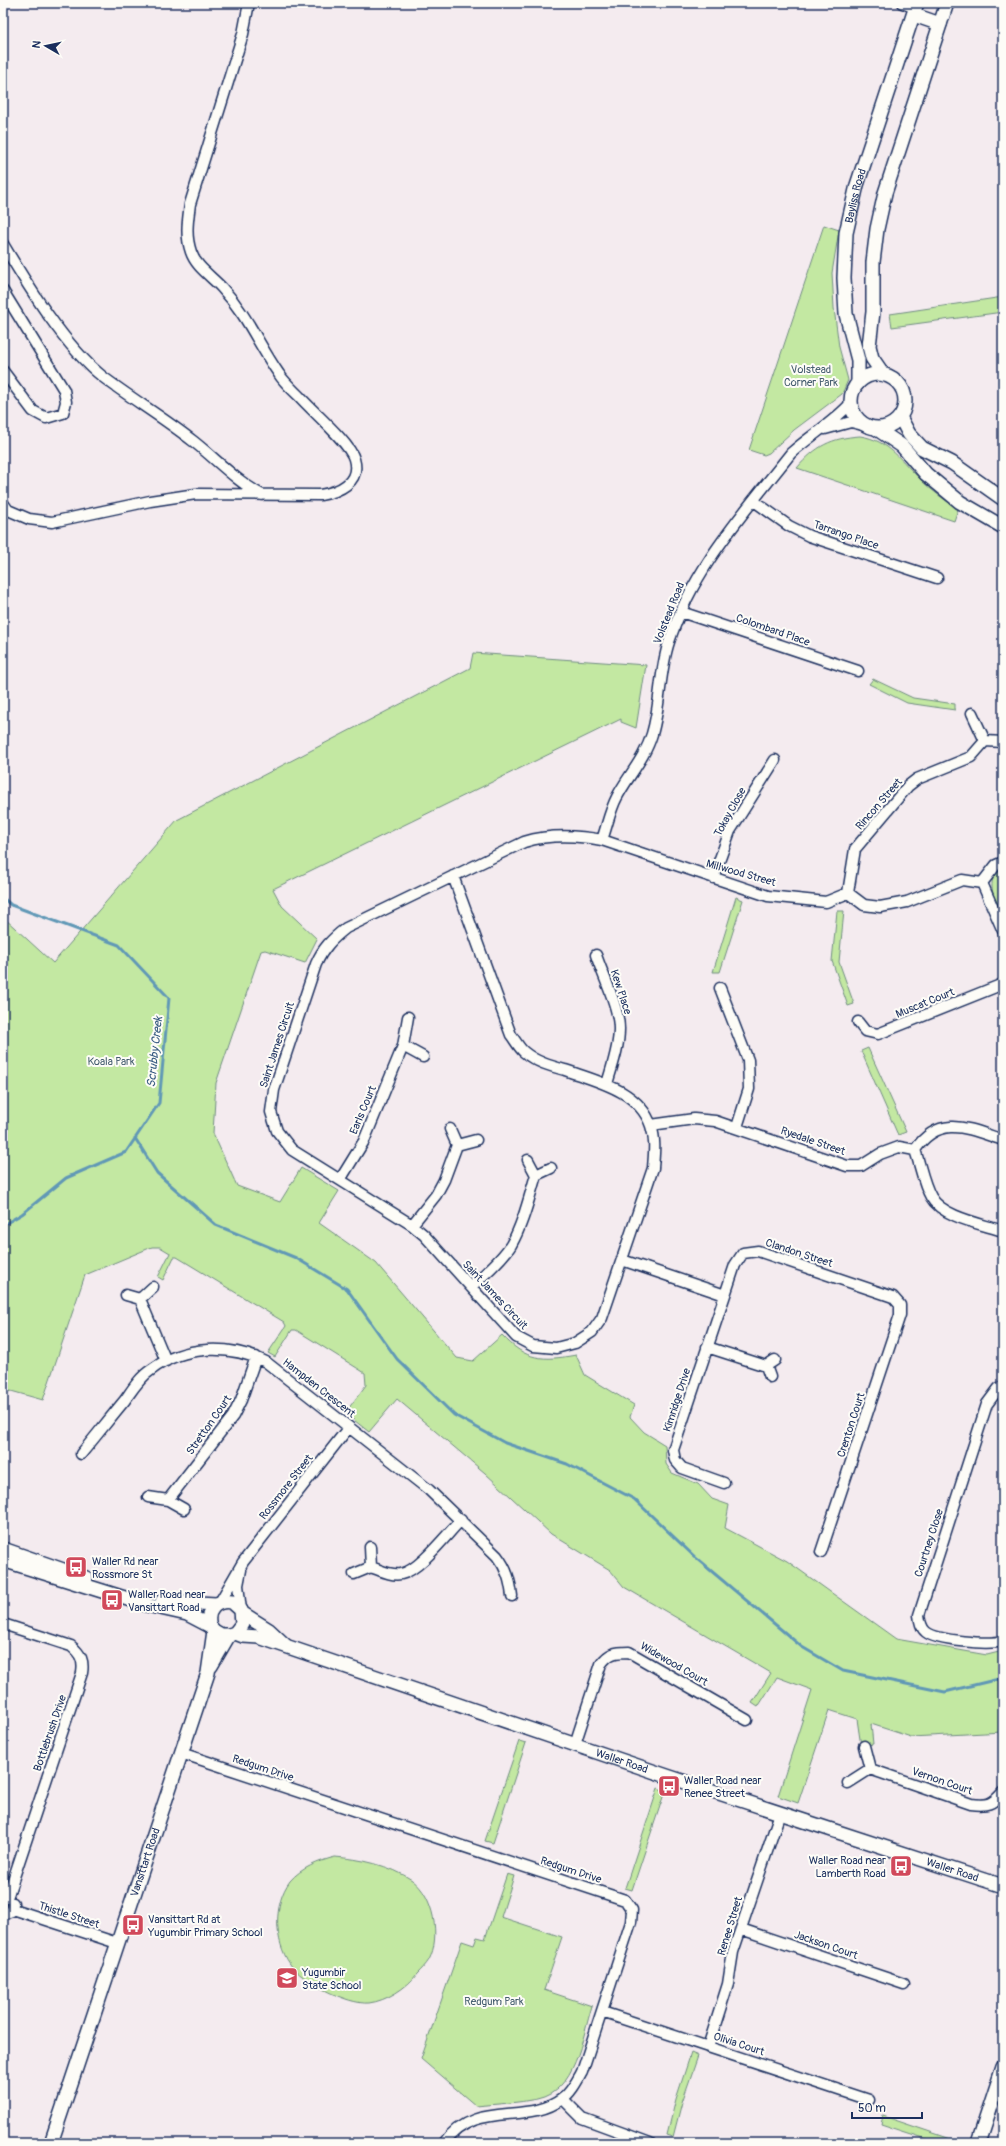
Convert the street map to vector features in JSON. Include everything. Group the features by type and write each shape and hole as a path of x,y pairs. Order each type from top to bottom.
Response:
{"street":[{"path":"3,503 8,510 29,519 52,522 150,501 196,494 264,496 320,495 337,492 347,486 354,471 355,460 348,445 325,424 280,375 239,306 200,267 191,252 186,232 190,204 243,34 249,3"},
{"path":"902,3 916,8 940,24"},
{"path":"872,428 894,424 900,417 905,404 903,391 899,383 883,374 872,358 869,346 874,312 873,262 877,229 885,193 947,3"},
{"name":"Bayliss Road","path":"851,403 854,389 858,383 858,360 846,314 844,278 846,233 857,185 916,8"},
{"path":"3,244 27,284 77,351 103,376 192,440 249,488 264,496"},
{"path":"3,291 64,390 66,402 63,413 46,418 33,411 3,371"},
{"path":"858,383 865,377 883,374"},
{"path":"851,403 856,417 902,446 926,474 960,502 1003,527"},
{"name":"Volstead Road","path":"602,840 616,798 640,762 652,734 661,670 669,642 692,585 710,557 792,453 806,440 823,430 851,403"},
{"path":"900,417 909,434 922,448 952,463 1003,499"},
{"name":"Volstead Road","path":"823,430 851,422 872,428"},
{"name":"Tarrango Place","path":"754,501 789,526 809,536 937,578"},
{"name":"Colombard Place","path":"681,612 858,671"},
{"path":"972,713 985,741 1003,742"},
{"name":"Rincon Street","path":"848,893 856,849 908,786 917,779 971,757 985,741"},
{"name":"Tokay Close","path":"713,878 730,831 774,760"},
{"name":"Saint James Circuit","path":"454,876 511,1035 523,1051 539,1062 607,1084 631,1098 651,1125 655,1144 653,1168 602,1318 592,1332 575,1343 556,1348 533,1346 516,1337 412,1225 292,1150 277,1132 271,1112 274,1090 316,964 323,950 346,928 524,842 541,837 583,836 602,840"},
{"name":"Millwood Street","path":"602,840 745,889 775,896 826,902 848,893"},
{"path":"982,883 996,865 1003,862"},
{"path":"848,893 864,905 880,907 907,902 962,880 982,883"},
{"path":"982,883 1003,931"},
{"name":"Kew Place","path":"596,955 616,1013 619,1028 618,1045 607,1084"},
{"name":"Muscat Court","path":"858,1022 865,1030 878,1034 1003,984"},
{"path":"720,988 748,1060 749,1090 737,1127"},
{"name":"Earls Court","path":"340,1180 364,1141 403,1046 408,1018"},
{"path":"403,1046 423,1057"},
{"name":"Ryedale Street","path":"651,1125 694,1119 715,1121 737,1127 846,1166 861,1166 880,1154 898,1147 915,1150"},
{"path":"1003,1140 959,1126 943,1128 923,1138 915,1150 930,1197 938,1206 948,1213 1003,1230"},
{"path":"412,1225 436,1195 444,1180 457,1145 450,1129"},
{"path":"457,1145 476,1140"},
{"path":"471,1287 500,1259 511,1246 518,1230 536,1175 528,1160"},
{"path":"536,1175 552,1168"},
{"name":"Clandon Street","path":"725,1295 735,1265 743,1253 758,1251 893,1297 900,1305"},
{"path":"622,1260 725,1295"},
{"path":"140,1299 152,1287"},
{"path":"126,1295 140,1299"},
{"name":"Kimridge Drive","path":"724,1483 682,1468 675,1460 673,1450 725,1295"},
{"path":"140,1299 166,1361"},
{"name":"Crenton Court","path":"821,1552 900,1315 900,1305"},
{"path":"707,1347 766,1366"},
{"name":"Hampden Crescent","path":"81,1454 137,1384 150,1370 166,1361 182,1355 211,1350 225,1350 256,1357 266,1362 430,1490 497,1556 505,1567 510,1581 512,1596"},
{"name":"Stretton Court","path":"168,1500 233,1416 242,1400 256,1357"},
{"path":"766,1366 775,1360"},
{"path":"766,1366 770,1377"},
{"name":"Courtney Close","path":"999,1388 987,1404 919,1615 922,1627 931,1635 981,1644 1003,1641"},
{"name":"Rossmore Street","path":"218,1603 243,1562 349,1426"},
{"path":"148,1497 168,1500 184,1509"},
{"path":"354,1574 371,1567 390,1574 401,1574 413,1569 460,1520"},
{"path":"370,1547 371,1567"},
{"name":"Waller Road","path":"3,1548 146,1598 178,1603 232,1602 241,1612 269,1630 290,1649"},
{"name":"Waller Road","path":"3,1560 147,1605 186,1614 212,1628 221,1635 232,1634 259,1637 290,1649 1002,1886"},
{"name":"Rossmore Street","path":"241,1612 238,1585 243,1562"},
{"path":"212,1628 209,1614 218,1603"},
{"path":"232,1634 242,1624 241,1612"},
{"name":"Bottlebrush Drive","path":"3,1624 71,1646 78,1651 83,1665 82,1674 5,1898"},
{"name":"Vansittart Road","path":"208,1673 212,1628"},
{"name":"Vansittart Road","path":"54,2142 117,1943 208,1673 232,1634"},
{"name":"Widewood Court","path":"574,1744 601,1664 608,1654 618,1652 629,1652 747,1720"},
{"path":"848,1783 870,1769 864,1746"},
{"name":"Redgum Drive","path":"181,1753 625,1900 632,1910 631,1922 582,2072 563,2099 547,2107 529,2111 484,2116 467,2122 451,2133 444,2143"},
{"name":"Vernon Court","path":"870,1769 971,1804 984,1805 994,1802 1003,1792"},
{"name":"Renee Street","path":"708,2046 728,1984 733,1952 740,1929 780,1813"},
{"path":"3,1914 10,1913 13,1909 13,1903 5,1898"},
{"name":"Thistle Street","path":"13,1909 117,1943"},
{"name":"Jackson Court","path":"740,1929 904,1984"},
{"name":"Olivia Court","path":"602,2012 869,2100"},
{"path":"978,2143 1003,2067"},
{"path":"563,2099 582,2118 650,2143"}],"green space":[{"name":"Volstead Corner Park","path":"824,225 839,230 832,273 834,308 839,347 848,380 842,394 794,430 769,453 764,455 749,450"},
{"path":"1003,297 1003,312 892,327 890,314"},
{"path":"860,436 870,438 887,447 930,488 958,509 954,521 797,468 811,454 825,444 832,441"},
{"name":"Koala Park","path":"473,653 646,665 636,728 621,722 621,719 273,889 282,906 317,939 305,963 265,950 261,951 216,1083 213,1133 237,1186 280,1202 301,1168 339,1191 319,1223 376,1263 457,1358 473,1361 502,1335 519,1350 536,1357 554,1358 576,1355 585,1375 634,1405 630,1417 644,1432 665,1445 666,1464 672,1473 698,1484 712,1499 729,1505 725,1528 787,1561 896,1639 987,1655 1003,1651 1003,1732 911,1737 871,1724 873,1744 861,1746 857,1719 829,1710 798,1803 778,1796 812,1690 777,1677 758,1707 752,1703 771,1673 624,1587 610,1570 551,1534 485,1473 397,1399 369,1432 345,1413 366,1385 365,1373 296,1330 292,1330 275,1357 268,1353 286,1326 284,1322 177,1257 174,1257 163,1280 158,1277 170,1253 160,1247 152,1247 85,1275 43,1400 11,1391 3,1394 3,917 53,963 177,820 470,668"},
{"path":"873,679 913,698 955,704 955,710 907,703 869,684"},
{"path":"1003,867 1003,919 994,898 992,884 993,878"},
{"path":"736,897 743,900 720,972 713,972"},
{"path":"837,911 844,911 839,962 854,1004 848,1006 832,961"},
{"path":"868,1048 906,1132 898,1135 861,1051"},
{"path":"519,1741 526,1743 493,1843 485,1841"},
{"path":"658,1788 665,1791 632,1890 625,1888"},
{"path":"335,1857 354,1859 394,1870 412,1880 420,1887 430,1906 435,1929 433,1951 429,1960 413,1979 402,1989 389,1997 376,2002 360,2003 349,2000 326,1991 304,1978 290,1964 281,1945 278,1934 278,1911 284,1890 294,1876 299,1872"},
{"name":"Redgum Park","path":"507,1874 514,1876 501,1917 562,1937 544,1990 592,2006 575,2062 561,2086 550,2094 537,2099 476,2106 421,2059 462,1941 474,1945 477,1937 485,1939"},
{"path":"691,2053 698,2056 682,2102 673,2137 667,2135 676,2099"},
{"path":"883,2116 963,2143 939,2143 881,2124"}],"waterway":[{"name":"Scrubby Creek","path":"3,898 11,905 119,945 169,998 159,1103 126,1152 66,1178 22,1214 3,1225"},
{"path":"135,1138 157,1173 216,1225 296,1258 347,1289 397,1359 454,1415 505,1443 567,1464 634,1499 697,1559 802,1647 843,1671 945,1692 1003,1678"}],"place":[{"name":"Waller Rd near Rossmore St","path":"76,1567"},
{"name":"Waller Road near Vansittart Road","path":"112,1600"},
{"name":"Waller Road near Renee Street","path":"669,1786"},
{"name":"Waller Road near Lamberth Road","path":"901,1866"},
{"name":"Vansittart Rd at Yugumbir Primary School","path":"133,1925"},
{"name":"Yugumbir State School","path":"287,1978"}]}
